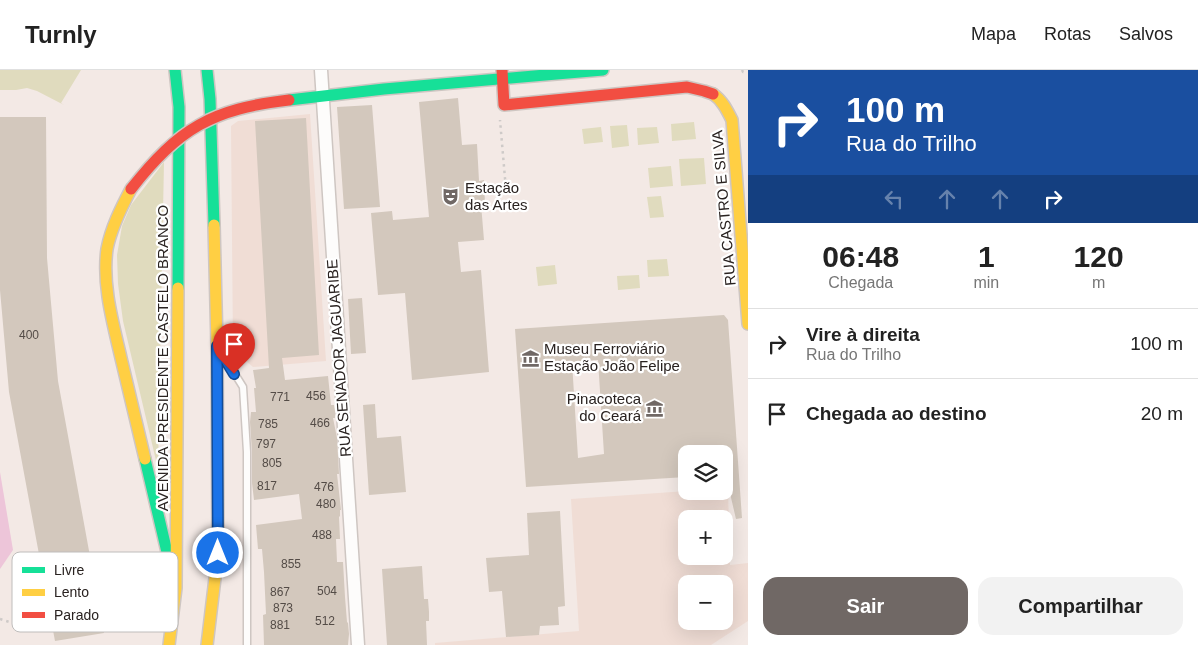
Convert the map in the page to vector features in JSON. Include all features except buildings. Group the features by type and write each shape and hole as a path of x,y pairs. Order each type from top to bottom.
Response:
{"main road":[{"name":"AVENIDA PRESIDENTE CASTELO BRANCO","path":"175,70 179,107 176,552"},
{"path":"207,645 218,553 217,346 208,70"},
{"path":"167,552 110,310 106,265 107,249 122,207 131,189 147,168 188,132 207,120 234,110 266,102 503,75 603,70"},
{"path":"502,111 503,75"},
{"name":"RUA CASTRO E SILVA","path":"502,111 687,87 707,91 715,95 724,103 732,120 748,324"},
{"name":"AVENIDA PRESIDENTE CASTELO BRANCO","path":"169,645 171,632"}],"street":[{"name":"RUA SENADOR JAGUARIBE","path":"321,70 358,645"}],"lane":[{"path":"217,346 243,388 247,452 247,645"}],"path":[{"path":"742,70 743,72 747,71"},
{"path":"484,192 506,190 502,111"},
{"path":"0,619 12,623"}],"shaded area":[{"path":"0,70 81,70 61,103 64,105 27,88 0,90"},
{"path":"310,114 326,361 253,367 233,350 231,126 238,121"},
{"path":"694,122 696,139 672,141 671,124"},
{"path":"627,125 629,146 612,148 610,126"},
{"path":"601,127 603,142 584,144 582,129"},
{"path":"657,127 659,143 638,145 637,128"},
{"path":"704,158 706,184 681,186 679,159"},
{"path":"164,162 158,469 123,321 118,284 117,255 122,226 131,205"},
{"path":"671,166 673,186 650,188 648,168"},
{"path":"661,196 664,217 650,218 647,197"},
{"path":"667,259 669,276 648,277 647,260"},
{"path":"555,265 557,284 538,286 536,267"},
{"path":"639,275 640,288 618,290 617,276"},
{"path":"0,472 13,550 0,569"},
{"path":"678,492 678,500 728,500 729,510 678,510 678,565 733,565 748,563 748,621 711,645 435,645 435,643 579,631 571,499"}],"traffic: fast":[{"path":"175,70 179,107 178,288"},
{"path":"207,70 210,99 214,225"},
{"path":"289,100 384,89 603,70"},
{"path":"145,459 167,552"}],"traffic: slow":[{"path":"713,94 722,102 732,120 748,324"},
{"path":"131,189 111,233 107,249 106,276 112,318 145,459"},
{"path":"207,645 218,553 217,345 214,225"},
{"path":"176,552 178,288"},
{"path":"169,645 171,632"}],"traffic: jam":[{"path":"502,70 504,105 687,87 713,94"},
{"path":"131,189 165,151 182,136 199,125 239,109 289,100"}],"place":[{"name":"Estação das Artes","path":"451,197"},
{"name":"Museu Ferroviário Estação João Felipe","path":"530,358"},
{"name":"Pinacoteca do Ceará","path":"655,408"}],"route":[{"path":"218,553 217,346 234,374"}]}
